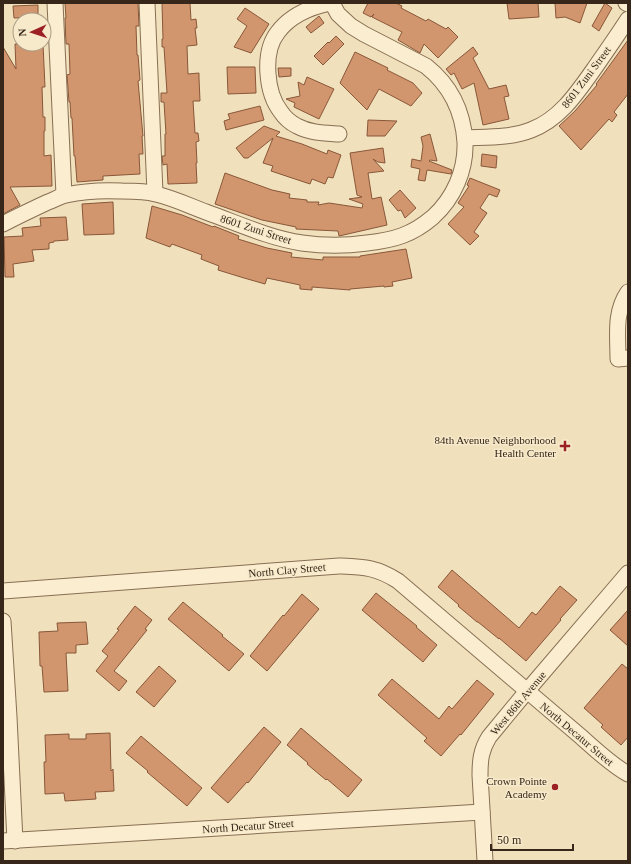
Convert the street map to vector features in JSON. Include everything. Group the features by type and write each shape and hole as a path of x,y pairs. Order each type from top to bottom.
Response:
{"street":[{"path":"55,3 64,195"},
{"path":"147,3 155,193"},
{"name":"8601 Zuni Street","path":"3,224 64,195 95,191 123,191 155,193 255,230 301,243 317,245 358,245 386,241 418,229 441,210 457,184 461,173 464,163 465,138 459,111 452,95 434,72 426,66 351,26 338,14 331,3 310,9 290,20 281,28 272,40 268,58 268,76 272,95 280,112 288,120 312,132 338,134"},
{"name":"8601 Zuni Street","path":"465,138 512,135 531,130 559,113 599,62 628,19"},
{"path":"623,358 617,320 621,305 628,292"},
{"name":"North Clay Street","path":"3,591 339,566 361,567 379,571 398,582 527,691"},
{"name":"West 86th Avenue","path":"485,861 480,761 485,744 527,691 628,573"},
{"path":"3,621 9,717 9,841"},
{"name":"North Decatur Street","path":"527,691 600,754 628,774"},
{"name":"North Decatur Street","path":"9,841 482,812"}],"building":[{"path":"65,3 138,3 139,26 136,26 137,55 143,136 143,154 139,154 140,174 103,176 103,180 77,182 67,75 70,74 69,44 66,44"},
{"path":"162,3 190,3 191,20 196,19 197,28 195,28 197,45 187,46 188,74 199,73 200,101 193,101 195,133 198,133 199,141 196,142 197,183 168,184 167,164 163,165 162,156 165,156 166,134 164,102 161,102 161,93 167,93 164,47 162,47"},
{"path":"368,3 396,3 402,6 401,8 426,21 428,19 446,29 448,27 458,37 438,58 424,44 420,53 398,40 402,32 372,17 374,14 371,17 363,13"},
{"path":"507,3 538,3 539,17 509,19"},
{"path":"555,3 587,3 580,23 565,17 556,18"},
{"path":"605,3 612,8 599,31 592,26"},
{"path":"38,5 38,12 14,12 13,6"},
{"path":"245,8 269,24 251,53 234,47 247,26 237,19"},
{"path":"319,16 324,23 311,33 306,27"},
{"path":"336,36 344,44 323,65 314,56"},
{"path":"628,40 628,94 614,112 617,115 612,122 609,119 581,150 559,126 575,111 597,85 596,84"},
{"path":"3,47 16,69 15,52 43,52 45,87 42,87 43,117 45,117 44,156 51,155 52,186 10,187 20,205 3,214"},
{"path":"473,47 478,54 473,58 489,89 506,85 509,96 504,97 509,119 483,125 474,83 462,89 454,73 451,75 446,69"},
{"path":"355,52 388,68 387,70 413,83 422,93 411,106 379,89 367,110 340,83"},
{"path":"227,67 255,67 256,93 228,94"},
{"path":"278,68 291,68 291,76 279,77"},
{"path":"307,77 334,89 319,119 294,107 295,103 286,99 300,96 298,82 304,85"},
{"path":"260,106 264,120 226,130 224,121 230,119 228,114"},
{"path":"368,120 397,121 385,136 367,136"},
{"path":"264,126 280,132 276,136 327,154 328,150 341,155 333,178 328,177 325,184 312,179 310,184 271,171 273,166 263,163 273,138 248,158 244,158 236,148"},
{"path":"430,134 437,161 429,161 452,170 451,174 427,170 425,181 418,180 420,169 411,167 412,159 421,161 423,146 421,137"},
{"path":"383,148 385,163 378,162 373,159 384,171 368,173 372,199 381,197 387,225 339,236 338,231 296,229 296,227 262,220 215,204 225,173 272,190 290,194 289,198 307,200 307,202 319,202 318,205 329,203 362,208 363,204 349,199 362,197 357,195 350,153"},
{"path":"482,154 497,156 496,168 481,166"},
{"path":"470,178 500,190 497,197 489,194 480,208 487,213 474,232 479,236 470,245 448,224 464,207 458,203 469,186 467,185"},
{"path":"400,190 416,208 405,218 401,210 398,211 389,200"},
{"path":"113,202 114,234 84,235 82,204"},
{"path":"152,206 182,215 213,227 214,226 239,236 238,239 267,248 292,253 291,257 323,260 323,257 360,257 406,249 412,278 392,282 393,286 350,290 312,287 312,290 300,289 300,285 267,278 265,284 218,270 219,266 201,259 202,255 172,244 170,247 146,238"},
{"path":"66,217 68,240 49,243 49,249 32,250 34,261 13,264 14,277 5,277 4,237 23,236 22,228 41,226 40,218"},
{"path":"452,570 519,628 532,612 536,615 560,586 577,600 526,661 477,622 438,587"},
{"path":"376,593 417,626 416,627 437,645 423,662 362,610"},
{"path":"302,594 319,609 267,671 250,656"},
{"path":"183,602 244,654 229,671 168,619"},
{"path":"135,606 152,620 145,629 147,630 114,671 127,681 119,691 96,671 108,656 102,651 119,630 117,629"},
{"path":"628,610 628,646 610,630"},
{"path":"86,622 88,644 76,645 76,653 66,653 68,691 44,692 42,666 40,666 39,632 58,631 57,623"},
{"path":"622,664 628,669 628,737 621,745 601,727 603,725 584,708"},
{"path":"159,666 176,681 154,707 136,692"},
{"path":"392,679 439,719 449,706 452,709 477,680 494,694 461,735 460,734 441,756 424,741 427,738 378,695"},
{"path":"264,727 281,742 248,783 247,782 228,803 211,788"},
{"path":"301,728 362,780 348,797 307,764 308,763 287,745"},
{"path":"110,733 111,771 113,769 114,791 95,792 96,799 65,801 64,793 45,794 45,735 69,734 69,739 86,739 86,734"},
{"path":"141,736 202,788 187,806 126,753"}],"place":[{"name":"84th Avenue Neighborhood Health Center","path":"565,446"},
{"name":"Crown Pointe Academy","path":"555,787"}]}
